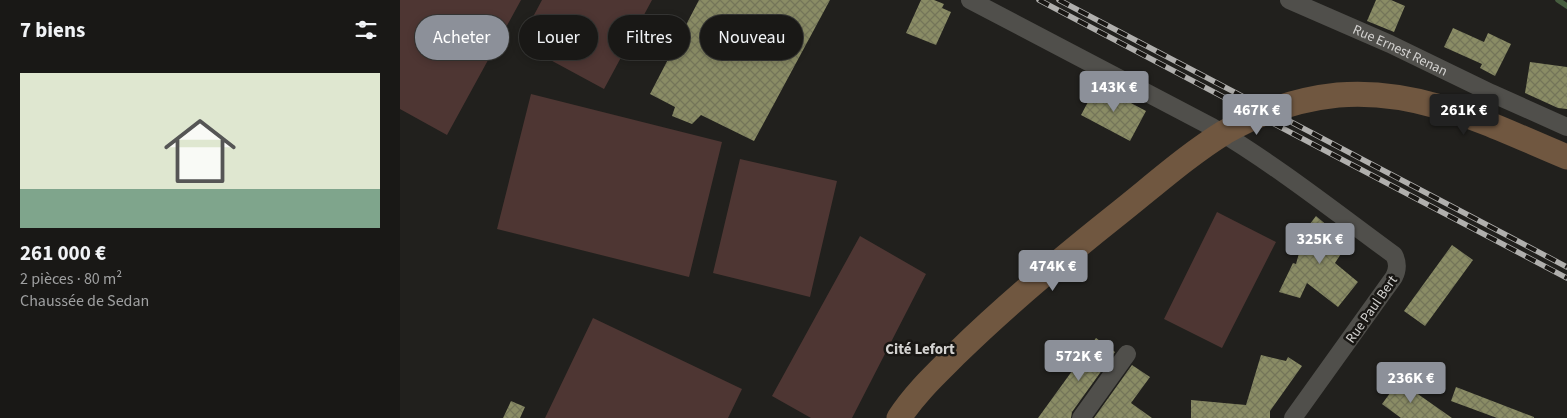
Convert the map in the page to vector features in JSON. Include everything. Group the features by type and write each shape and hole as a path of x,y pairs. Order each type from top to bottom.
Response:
{"main road":[{"path":"899,418 913,397 985,325 1036,280 1192,155 1226,132 1274,109 1296,102 1340,95 1409,98 1442,106 1567,157"}],"street":[{"name":"Rue Paul Bert","path":"970,0 1179,110 1243,146 1394,256 1398,270 1394,277 1296,417"},
{"name":"Rue Ernest Renan","path":"1289,0 1390,44 1566,127"},
{"path":"1081,418 1127,354"}],"shaded area":[{"path":"400,0 521,0 509,22 509,15 415,15 415,60 488,60 447,135 400,109"},
{"path":"542,0 652,0 644,15 608,15 608,60 620,60 604,89 550,60 598,60 598,15 534,15"},
{"path":"531,94 722,142 689,277 497,229"},
{"path":"740,159 837,181 810,297 713,273"},
{"path":"1217,212 1276,242 1222,348 1164,319"},
{"path":"860,236 926,274 852,418 811,418 772,396"},
{"path":"593,318 742,389 728,418 545,418"}],"building":[{"path":"699,0 830,0 803,50 803,15 700,15 700,60 798,60 754,141 701,115 692,124 672,116 675,107 650,94 668,60 690,60 690,17"},
{"path":"921,0 934,0 944,4 942,8 951,12 936,45 906,33"},
{"path":"1376,0 1391,0 1405,6 1394,32 1367,21"},
{"path":"1453,28 1484,42 1488,33 1511,44 1495,76 1480,68 1482,64 1444,47"},
{"path":"1530,62 1567,67 1567,109 1558,108 1525,93"},
{"path":"1097,85 1146,111 1130,141 1081,115"},
{"path":"1316,216 1348,243 1335,263 1358,282 1338,307 1307,283 1300,298 1279,292 1293,263 1296,264 1303,239 1300,237"},
{"path":"1452,245 1473,260 1425,326 1404,311"},
{"path":"1096,338 1115,352 1072,412 1071,418 1038,418"},
{"path":"1261,355 1286,361 1288,357 1302,366 1270,411 1270,418 1191,418 1191,400 1246,405"},
{"path":"1132,365 1150,377 1131,403 1152,418 1094,418"},
{"path":"1399,381 1452,418 1401,418 1382,404"},
{"path":"1456,387 1534,418 1497,418 1451,401"},
{"path":"511,401 525,407 520,418 503,418"}],"waterway":[{"path":"1558,0 1567,6"}],"railway":[{"path":"1039,0 1567,278"},
{"path":"1059,0 1567,267"}],"district":[{"name":"Cité Lefort","path":"920,349"}]}
